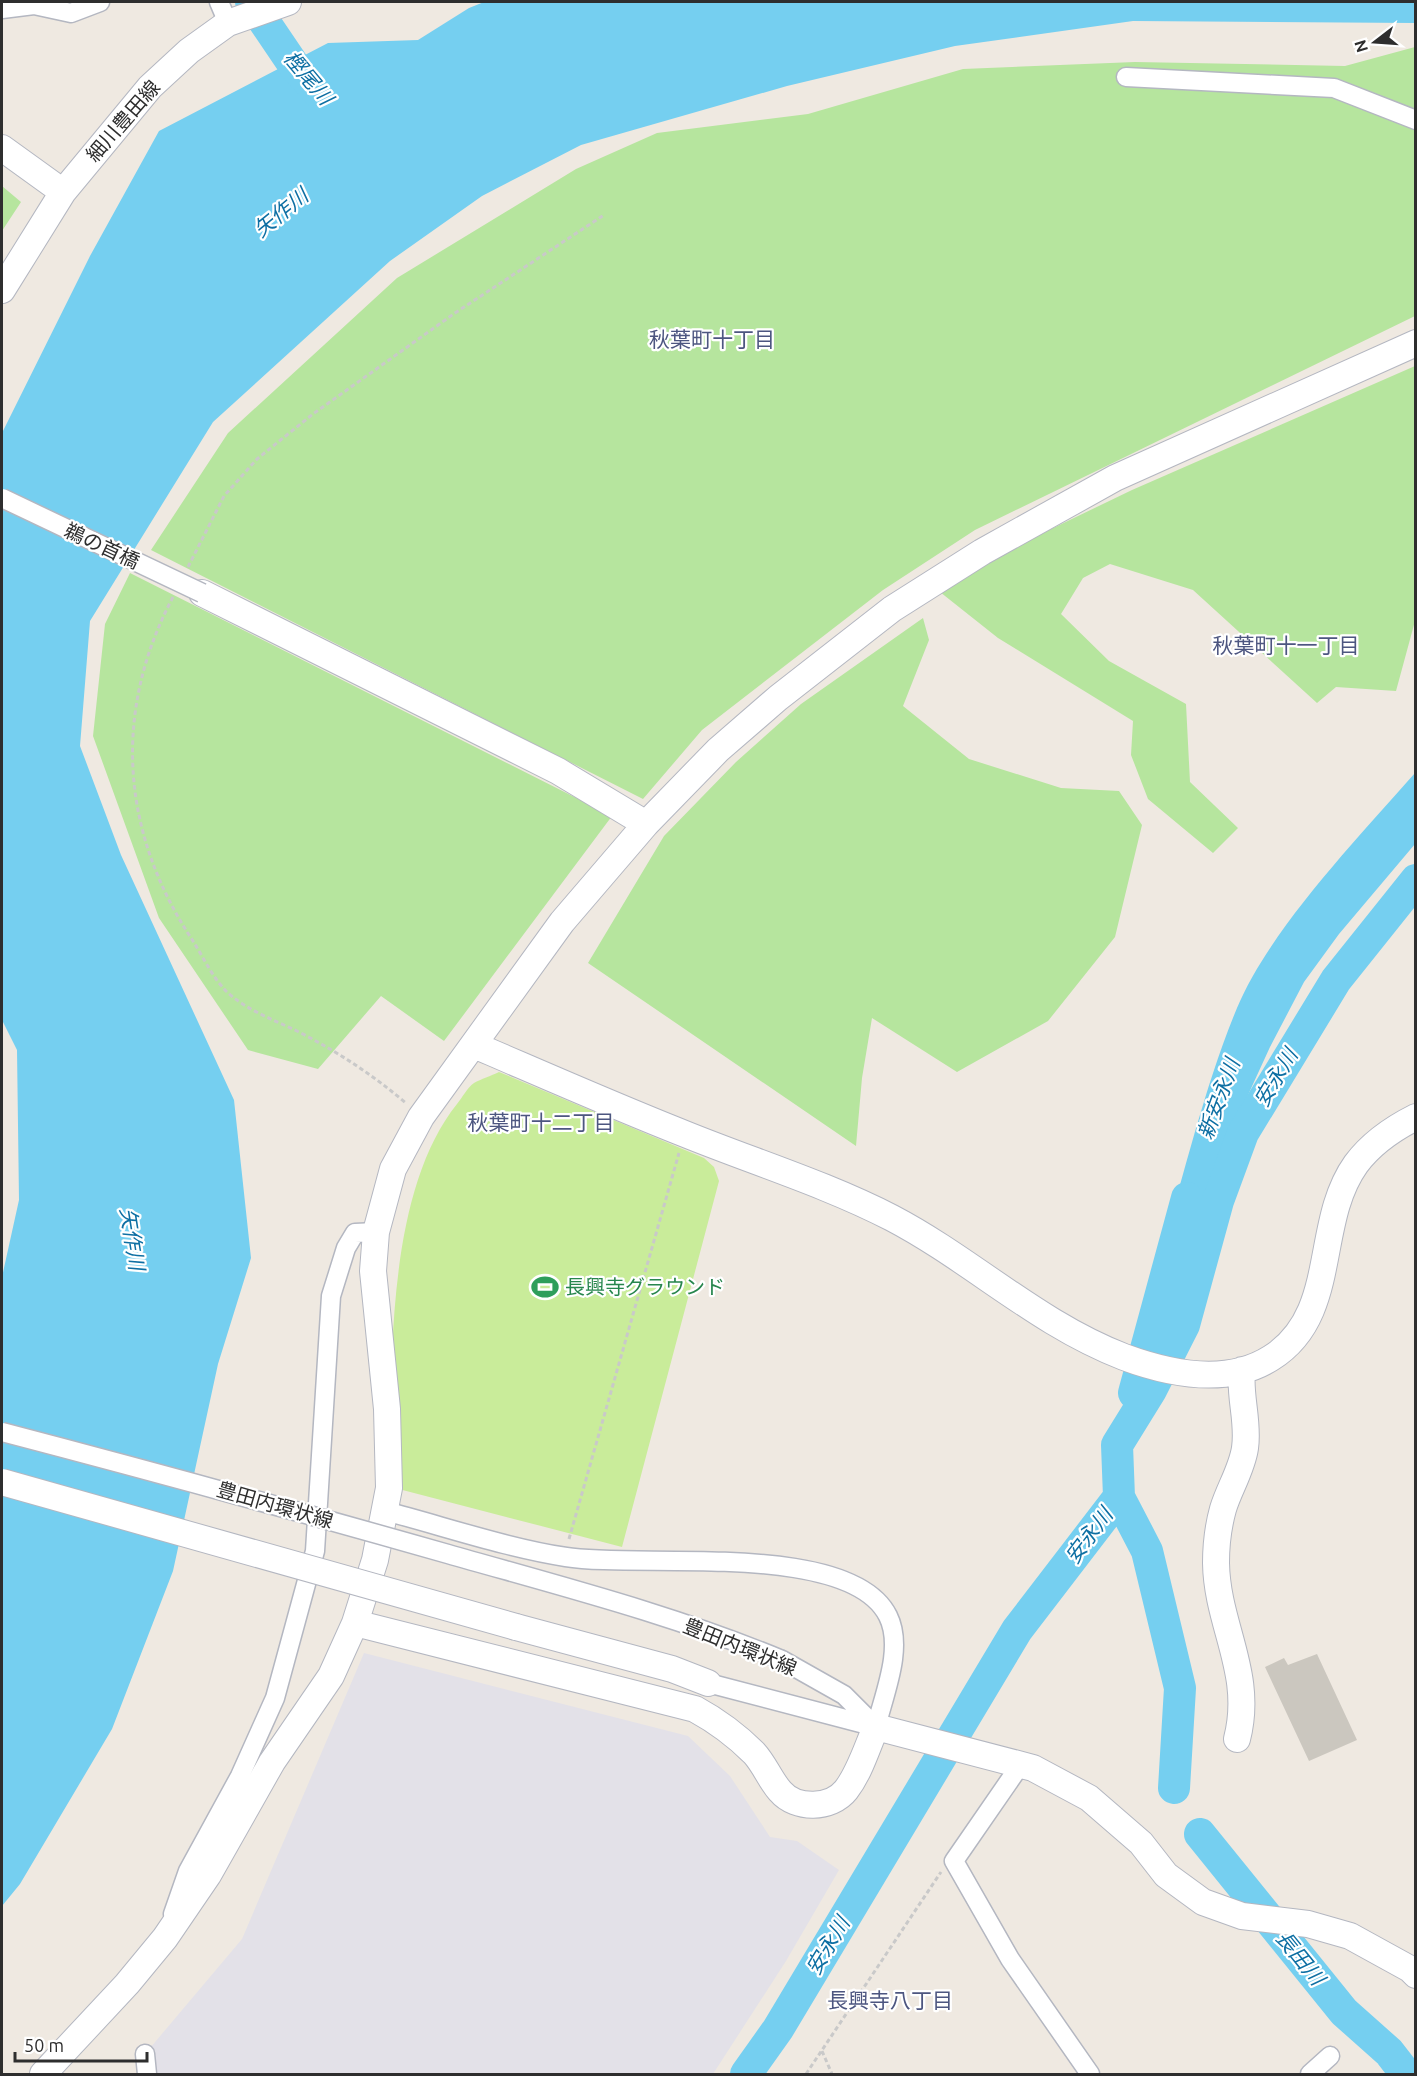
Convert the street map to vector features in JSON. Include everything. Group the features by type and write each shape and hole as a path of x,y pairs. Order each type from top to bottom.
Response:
{"street":[{"path":"2,9 34,5 71,14 100,2"},
{"name":"細川豊田線","path":"2,290 63,192 150,87 232,13 288,2"},
{"path":"1126,77 1334,88 1416,120"},
{"path":"2,148 63,192"},
{"path":"43,2074 127,1984 165,1938 208,1875 272,1762 331,1676 355,1623 375,1560 385,1512 390,1460 373,1271 376,1233 393,1168 422,1117 562,922 646,824 718,750 778,698 892,609 981,552 1115,478 1416,343"},
{"name":"鵜の首橋","path":"2,498 202,594"},
{"path":"202,594 558,771 646,824"},
{"path":"474,1045 892,1218 1054,1324 1125,1357 1179,1373 1212,1375 1242,1371 1270,1359 1295,1338 1319,1295 1336,1215 1355,1166 1377,1143 1416,1117"},
{"path":"165,1938 188,1871 240,1776 275,1698 315,1551 321,1413 331,1296 346,1248 355,1233 376,1233"},
{"path":"1237,1739 1242,1699 1240,1670 1218,1591 1216,1546 1223,1508 1245,1448 1240,1390 1242,1371"},
{"name":"豊田内環状線","path":"2,1432 241,1494 719,1634 782,1660 844,1695 876,1727"},
{"path":"2,1482 672,1669 708,1683 1033,1768 1089,1798 1141,1843 1166,1875 1203,1902 1242,1916 1308,1924 1350,1936 1414,1969"},
{"path":"355,1623 695,1709 717,1720 753,1753 766,1767 780,1792 796,1802 822,1805 846,1791 876,1727 892,1660 894,1633 888,1615 873,1596 844,1582 800,1569 748,1561 617,1562 564,1557 385,1512"},
{"path":"1021,1764 954,1861 1010,1959 1090,2074"},
{"path":"145,2054 147,2074"},
{"path":"1310,2074 1330,2056"}],"path":[{"path":"567,1548 673,1166"},
{"path":"806,2074 936,1877 954,1861"},
{"path":"822,2050 832,2074"}],"shaded area":[{"path":"364,1653 688,1736 730,1776 770,1837 797,1841 839,1870 786,1961 713,2074 153,2074 145,2054 242,1939"}],"green space":[{"path":"1415,47 1415,316 975,530 883,590 702,730 643,799 151,550 228,433 397,278 576,169 657,133 808,114 963,69 1135,62 1345,66"},
{"path":"2,186 21,202 2,231"},
{"path":"1415,366 1415,621 1396,691 1336,687 1317,703 1193,590 1110,564 1083,578 1061,614 1109,661 1186,704 1190,782 1238,828 1213,853 1148,799 1131,755 1133,721 998,638 940,592 1020,544 1132,490"},
{"path":"130,573 612,816 444,1041 381,996 318,1069 248,1050 159,918 93,736 105,624"},
{"path":"923,618 929,640 903,706 969,759 1061,788 1119,791 1142,825 1115,937 1048,1021 957,1072 872,1018 862,1078 856,1146 588,963 664,836 736,762 801,704"},
{"name":"長興寺グラウンド","path":"499,1072 704,1158 714,1167 719,1181 622,1547 391,1487 391,1393 397,1288 404,1236 416,1186 433,1142 465,1093 474,1083"}],"water":[{"name":"矢作川","path":"484,2 1415,2 1415,23 1133,21 955,46 787,86 581,145 482,196 390,261 213,422 90,621 80,746 121,855 234,1100 251,1258 218,1364 173,1571 112,1729 20,1884 2,1906 2,1277 19,1200 17,1050 2,1020 2,433 90,256 159,131 328,43 418,40 469,8"},
{"path":"1415,773 1415,844 1339,934 1304,982 1270,1047 1237,1119 1203,1222 1162,1248 1215,1067 1237,1008 1252,978 1271,947 1317,885"}],"building":[{"path":"1317,1654 1357,1740 1309,1761 1265,1667 1284,1658 1288,1665"}],"waterway":[{"name":"樫尾川","path":"251,2 295,67 320,94"},
{"name":"安永川","path":"746,2074 778,2029 1017,1630 1119,1497 1117,1445 1151,1390 1184,1325 1218,1201 1243,1133 1336,980 1416,880"},
{"name":"新安永川","path":"1134,1393 1187,1198"},
{"name":"長田川","path":"1119,1497 1147,1551 1180,1688 1174,1788"},
{"name":"長田川","path":"1200,1834 1344,2012 1389,2052 1406,2074"}],"place":[{"name":"長興寺グラウンド","path":"545,1287"}],"district":[{"name":"秋葉町十丁目","path":"712,340"},
{"name":"秋葉町十一丁目","path":"1286,646"},
{"name":"秋葉町十二丁目","path":"541,1123"},
{"name":"長興寺八丁目","path":"890,2001"}]}
